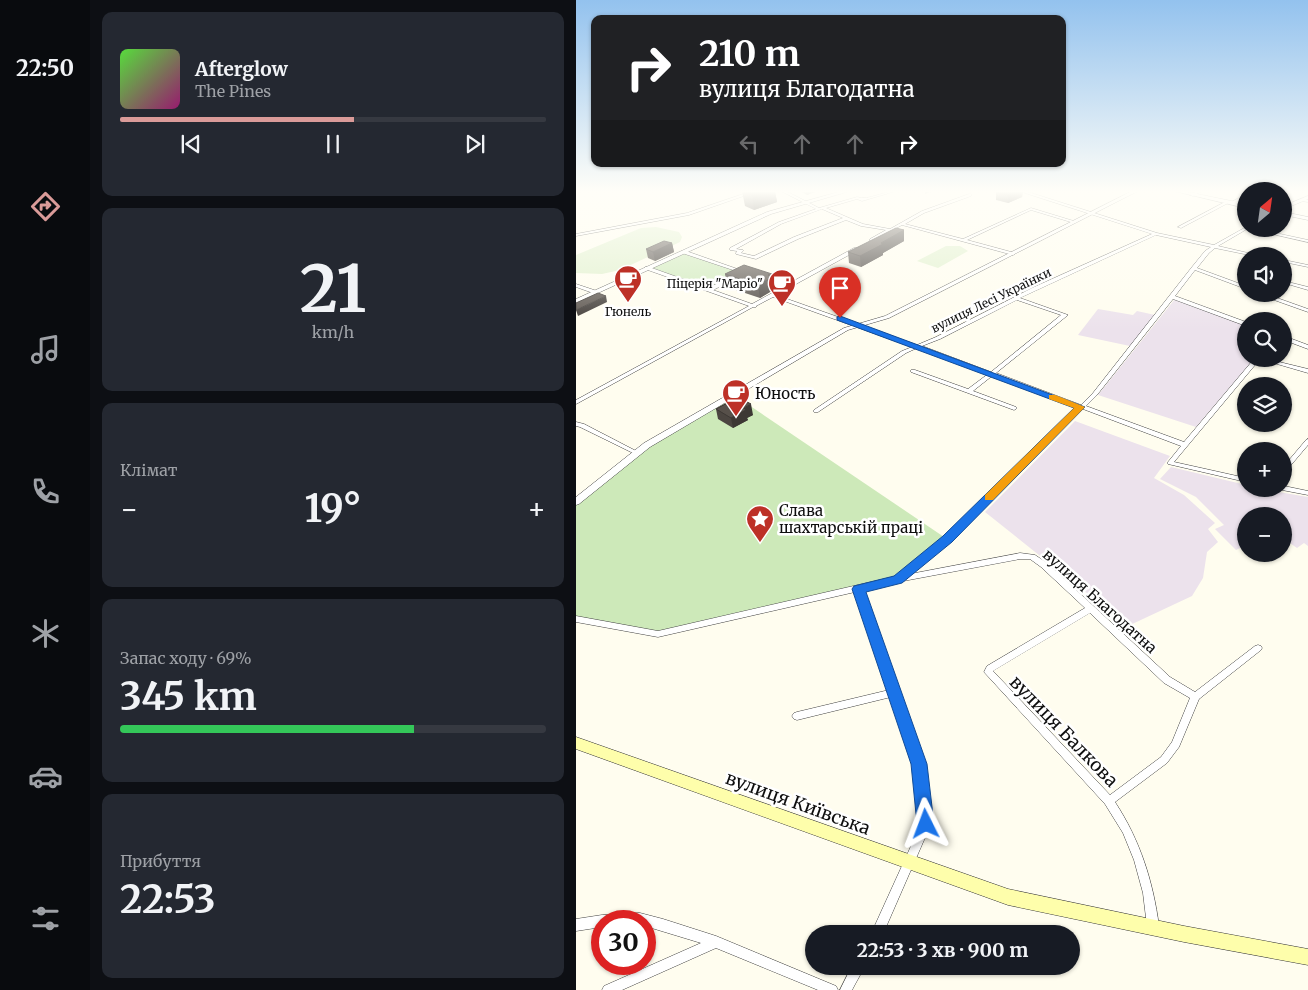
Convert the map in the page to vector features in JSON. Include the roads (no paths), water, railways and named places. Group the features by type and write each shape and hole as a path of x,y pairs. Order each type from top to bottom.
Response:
{"main road":[{"name":"вулиця Київська","path":"576,743 1008,897 1184,934 1308,956"}],"street":[{"path":"576,301 716,237"},
{"path":"754,237 732,249 741,251 738,253 754,258 798,237"},
{"path":"576,402 877,237"},
{"path":"954,237 1014,254"},
{"path":"965,240 971,237"},
{"path":"576,502 637,453 857,324 887,317 1046,237"},
{"name":"вулиця Лесі Українки","path":"816,412 914,347 938,338 1016,298 1149,237"},
{"path":"1170,237 1237,252"},
{"path":"898,580 947,539 1095,394 1194,268 1214,247 1231,237"},
{"path":"1290,237 1308,241"},
{"path":"684,252 753,274"},
{"path":"1292,263 1308,266"},
{"path":"647,268 754,306"},
{"path":"1194,268 1237,285"},
{"path":"708,290 744,272"},
{"path":"762,277 790,286"},
{"path":"1292,284 1308,289"},
{"path":"576,285 595,292"},
{"path":"774,295 1184,445"},
{"path":"1173,297 1237,321"},
{"path":"970,391 1065,315 1016,298"},
{"path":"1284,302 1308,311"},
{"path":"1292,341 1308,347"},
{"path":"1237,478 1170,463 1250,367"},
{"path":"1292,367 1308,371"},
{"path":"913,371 1014,408"},
{"path":"578,423 637,453"},
{"path":"1292,460 1308,441"},
{"path":"1292,489 1308,492"},
{"name":"вулиця Благодатна","path":"576,619 658,634 898,580 1020,556 1032,557 1044,565 1167,680 1195,697"},
{"path":"858,589 919,764 924,794 926,824 881,925"},
{"name":"вулиця Балкова","path":"1090,608 990,668 988,672 1054,745 1109,800 1123,822 1141,865 1150,896 1153,926"},
{"path":"1109,800 1164,760 1176,744 1195,697 1258,648"},
{"path":"797,716 894,694"},
{"path":"576,925 591,923"},
{"path":"656,924 716,942 832,990"},
{"path":"608,990 716,942"},
{"path":"846,990 854,975"}],"place":[{"name":"Гюнель","path":"628,303"},
{"name":"Піцерія \"Маріо\"","path":"782,307"},
{"name":"Юность","path":"736,417"},
{"name":"Слава шахтарській праці","path":"760,543"}]}
